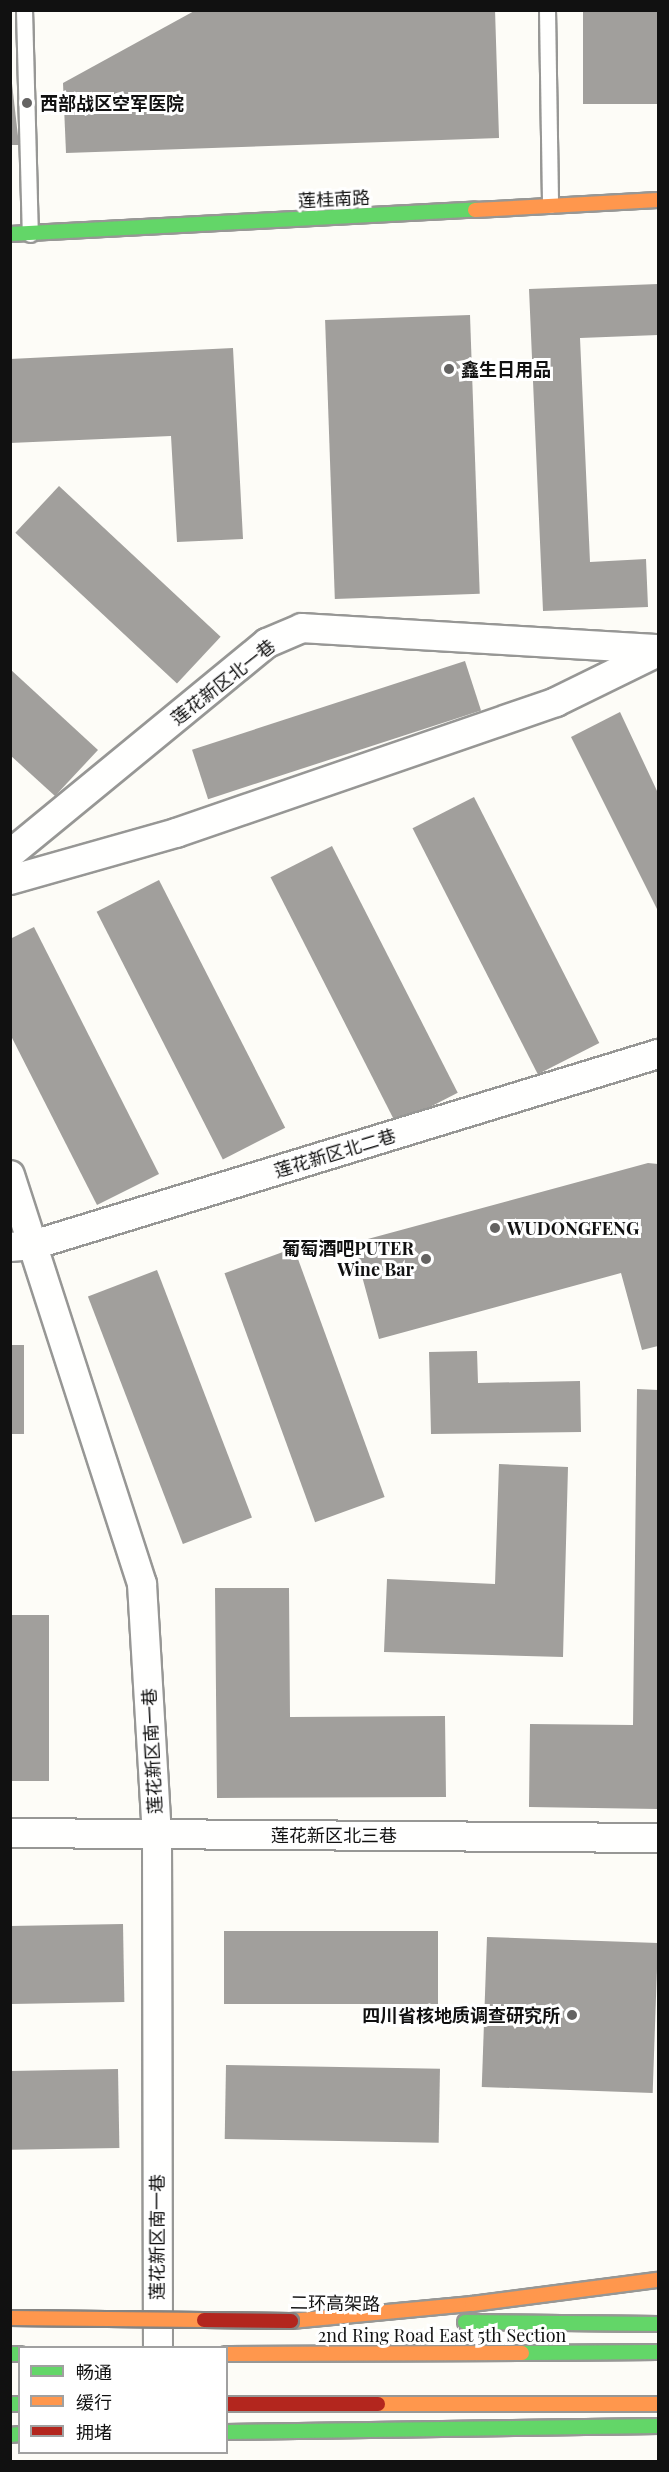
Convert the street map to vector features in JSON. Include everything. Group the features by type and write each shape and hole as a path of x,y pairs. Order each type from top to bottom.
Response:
{"main road":[{"name":"莲桂南路","path":"10,234 658,200"},
{"path":"291,2321 472,2304 658,2280"},
{"name":"二环高架路","path":"10,2318 658,2324"},
{"name":"2nd Ring Road East 5th Section","path":"228,2354 658,2352"},
{"path":"228,2404 658,2404"},
{"path":"228,2432 658,2426"}],"street":[{"name":"莲花新区北一巷","path":"10,854 267,643 302,628 658,651"},
{"path":"10,880 176,833 545,705 658,651"},
{"name":"莲花新区北二巷","path":"22,1246 658,1054"},
{"name":"莲花新区南一巷","path":"10,1175 22,1246 142,1584 156,1834 158,2346"},
{"name":"莲花新区北三巷","path":"10,1833 658,1838"}],"lane":[{"path":"24,10 30,234"},
{"path":"547,10 550,205"}],"building":[{"path":"196,10 495,10 499,138 66,153 63,83"},
{"path":"583,10 658,10 658,104 583,104"},
{"path":"10,66 19,145 10,145"},
{"path":"658,284 658,335 580,338 590,562 646,559 648,607 543,611 529,289"},
{"path":"470,315 480,594 335,599 325,320"},
{"path":"233,348 243,539 177,542 171,436 10,443 10,359"},
{"path":"59,486 221,637 177,684 15,533"},
{"path":"465,661 481,710 208,799 192,750"},
{"path":"10,669 98,750 55,796 10,755"},
{"path":"620,712 658,793 658,911 571,737"},
{"path":"474,797 599,1043 538,1074 413,828"},
{"path":"332,846 458,1093 396,1124 271,877"},
{"path":"159,880 285,1128 223,1159 97,912"},
{"path":"34,927 159,1174 97,1205 10,1034 10,939"},
{"path":"648,1163 658,1164 658,1346 642,1350 621,1273 379,1339 353,1243"},
{"path":"294,1248 385,1497 315,1522 224,1273"},
{"path":"157,1270 252,1517 183,1544 88,1297"},
{"path":"10,1345 24,1345 24,1434 10,1434"},
{"path":"477,1351 478,1383 580,1381 581,1432 431,1434 429,1352"},
{"path":"637,1389 658,1390 658,1809 529,1807 530,1724 633,1725"},
{"path":"499,1464 568,1467 563,1657 384,1652 387,1579 495,1584"},
{"path":"215,1588 289,1588 290,1717 445,1716 446,1797 217,1798"},
{"path":"10,1615 49,1615 49,1781 10,1781"},
{"path":"123,1924 124,2002 11,2004 10,1926"},
{"path":"224,1931 438,1931 438,2004 224,2004"},
{"name":"四川省核地质调查研究所","path":"487,1937 658,1943 653,2093 482,2087"},
{"path":"226,2065 440,2069 439,2143 225,2139"},
{"path":"118,2069 119,2148 11,2150 10,2071"}],"traffic: fast":[{"path":"10,234 475,210"},
{"path":"465,2322 658,2324"},
{"path":"522,2353 658,2352"},
{"path":"10,2354 18,2354"},
{"path":"10,2404 18,2404"},
{"path":"228,2432 658,2426"},
{"path":"10,2435 18,2434"}],"traffic: slow":[{"path":"475,210 658,200"},
{"path":"291,2321 472,2304 658,2280"},
{"path":"10,2318 204,2320"},
{"path":"228,2354 522,2353"},
{"path":"378,2404 658,2404"}],"traffic: jam":[{"path":"204,2320 291,2321"},
{"path":"228,2404 378,2404"}],"place":[{"name":"西部战区空军医院","path":"27,103"},
{"name":"鑫生日用品","path":"449,369"},
{"name":"WUDONGFENG","path":"495,1228"},
{"name":"葡萄酒吧PUTER Wine Bar","path":"426,1259"},
{"name":"四川省核地质调查研究所","path":"572,2015"}]}
